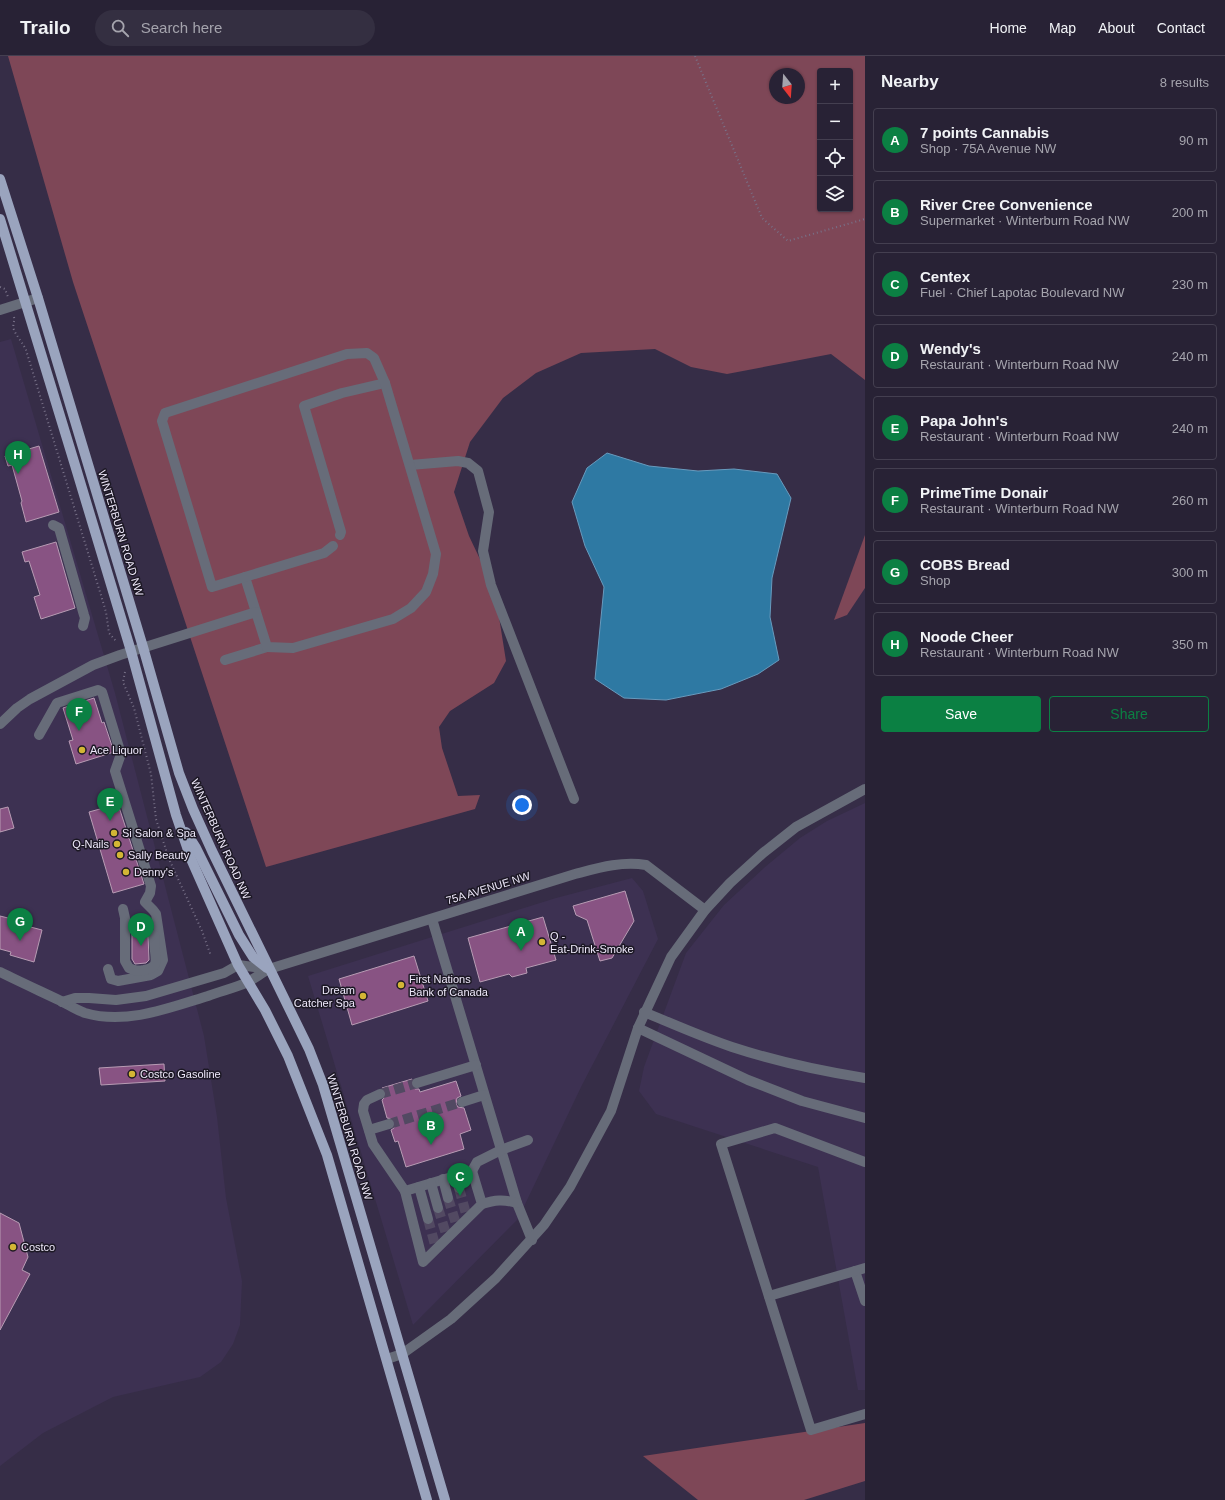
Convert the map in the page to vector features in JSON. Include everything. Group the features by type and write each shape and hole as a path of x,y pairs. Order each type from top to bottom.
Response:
{"main road":[{"name":"WINTERBURN ROAD NW","path":"0,179 38,298 143,647 179,773 212,851 309,1049 324,1085 445,1500"},
{"path":"0,219 131,651 176,815 191,859 238,965 265,1010 288,1056 327,1155 427,1500"},
{"path":"176,815 196,848 239,935 253,957 269,969"}],"street":[{"path":"0,310 38,298"},
{"path":"225,660 267,647 293,648 393,619 411,608 426,592 433,574 436,554 385,383 374,358 367,353 347,354 165,413 162,421 212,587 324,553 333,546"},
{"path":"340,534 342,532 304,406 342,393 385,383"},
{"path":"410,465 458,461 468,463 478,471 489,512 483,551 491,585 574,799"},
{"path":"53,525 59,528 85,618 83,626"},
{"path":"245,577 267,647"},
{"path":"0,724 17,708 43,690 93,665 143,647 256,612"},
{"path":"39,735 57,703 98,690 102,692 122,754 115,771 151,886 150,894 145,902 156,914 163,960 158,971 151,975 118,981 111,979 108,969"},
{"path":"387,1359 402,1354 450,1319 496,1278 544,1225 570,1187 611,1111 644,1012 671,957 705,910 730,883 796,827 865,789"},
{"name":"75A AVENUE NW","path":"269,969 575,874 613,865 646,865 705,910"},
{"path":"123,908 125,918 125,961 126,966 132,970 138,971 149,969 155,965 154,933 158,924"},
{"path":"432,919 517,1203 532,1240"},
{"path":"62,1002 75,998 116,1000 146,996 224,973 238,965 269,969"},
{"path":"0,972 74,1009 86,1013 115,1017 134,1016 178,1005 248,981 269,969"},
{"path":"644,1012 685,1030 732,1047 833,1073 865,1078"},
{"path":"638,1028 748,1080 802,1101 865,1118"},
{"path":"417,1083 476,1065"},
{"path":"380,1094 367,1100 364,1104 363,1111 373,1144 405,1191 424,1262 436,1247 467,1216 482,1204 497,1200 517,1203"},
{"path":"462,1102 484,1095"},
{"path":"369,1130 389,1124"},
{"path":"865,1162 775,1128 721,1144 811,1430 865,1414"},
{"path":"405,1191 472,1171 477,1162 501,1150 528,1140"},
{"path":"472,1171 482,1204"},
{"path":"455,1176 458,1188"},
{"path":"443,1179 448,1198"},
{"path":"431,1183 438,1208"},
{"path":"419,1187 428,1219"},
{"path":"769,1296 860,1270 864,1297"}],"path":[{"path":"695,56 762,218 788,241 865,219"},
{"path":"0,287 5,289"},
{"path":"15,321 13,327 26,350 106,612 109,633 116,639 117,644"},
{"path":"126,673 123,677 123,682 134,708 150,767 156,820 169,859 202,931 211,956"}],"shaded area":[{"path":"8,56 865,56 865,380 831,354 727,374 691,367 655,349 581,353 536,373 503,398 470,442 454,492 469,536 488,576 499,617 506,661 494,683 450,711 439,727 442,748 458,796 480,795 475,809 266,867 73,282"},
{"path":"11,339 115,693 204,1036 217,1117 226,1198 242,1281 240,1325 233,1344 221,1362 200,1377 113,1397 43,1433 0,1466 0,342"},
{"path":"865,535 865,588 847,615 834,620"},
{"path":"865,803 865,1390 858,1390 818,1167 656,1114 639,1091 644,1067 686,953 724,905 765,867 800,838 827,821"},
{"path":"632,878 643,891 658,939 582,1085 518,1219 413,1325 308,976 556,898"},
{"path":"865,1423 865,1481 804,1500 698,1500 643,1456"}],"water":[{"path":"607,453 649,466 698,471 734,469 777,474 791,498 772,578 770,617 779,660 758,674 721,689 666,700 624,698 595,679 604,587 585,546 572,502 587,468"}],"building":[{"path":"39,446 59,512 26,522 12,465 8,466 5,456"},
{"path":"56,542 75,608 41,619 34,597 40,595 29,561 25,562 22,552"},
{"path":"94,698 114,752 76,764 69,741 73,740 63,708"},
{"path":"118,804 144,884 113,893 89,812"},
{"path":"8,807 14,828 0,832 0,809"},
{"path":"625,891 634,921 612,958 600,961 587,920 576,915 573,906"},
{"path":"0,916 20,921 19,924 42,930 34,962 10,955 11,952 0,949"},
{"path":"543,917 556,960 526,968 527,973 512,977 509,974 480,982 468,938"},
{"path":"132,918 150,918 148,935 149,960 146,963 135,964 132,959"},
{"path":"414,956 428,1001 352,1025 339,979"},
{"name":"Costco Gasoline","path":"164,1064 165,1081 101,1085 99,1068"},
{"path":"412,1079 411,1085 415,1089 419,1089 420,1092 456,1081 461,1096 457,1098 456,1104 458,1107 464,1108 471,1130 460,1134 464,1149 406,1167 398,1141 395,1142 391,1130 394,1128 395,1123 393,1119 387,1118 382,1100 385,1097 386,1092 382,1088"},
{"path":"0,1213 19,1223 28,1257 22,1270 30,1274 0,1330"}],"tunnel":[{"path":"380,1094 417,1083"},
{"path":"389,1124 462,1102"},
{"path":"459,1188 466,1214"},
{"path":"448,1198 456,1224"},
{"path":"438,1208 446,1234"},
{"path":"428,1219 435,1245"}],"place":[{"name":"Noode Cheer","path":"18,474"},
{"name":"PrimeTime Donair","path":"79,731"},
{"name":"Ace Liquor","path":"82,750"},
{"name":"Papa John's","path":"110,821"},
{"name":"Si Salon & Spa","path":"114,833"},
{"name":"Q-Nails","path":"117,844"},
{"name":"Sally Beauty","path":"120,855"},
{"name":"Denny's","path":"126,872"},
{"name":"COBS Bread","path":"20,941"},
{"name":"Q - Eat-Drink-Smoke","path":"542,942"},
{"name":"Wendy's","path":"141,946"},
{"name":"7 points Cannabis","path":"521,951"},
{"name":"First Nations Bank of Canada","path":"401,985"},
{"name":"Dream Catcher Spa","path":"363,996"},
{"name":"Costco Gasoline","path":"132,1074"},
{"name":"River Cree Convenience","path":"431,1145"},
{"name":"Centex","path":"460,1196"},
{"name":"Costco","path":"13,1247"}]}
